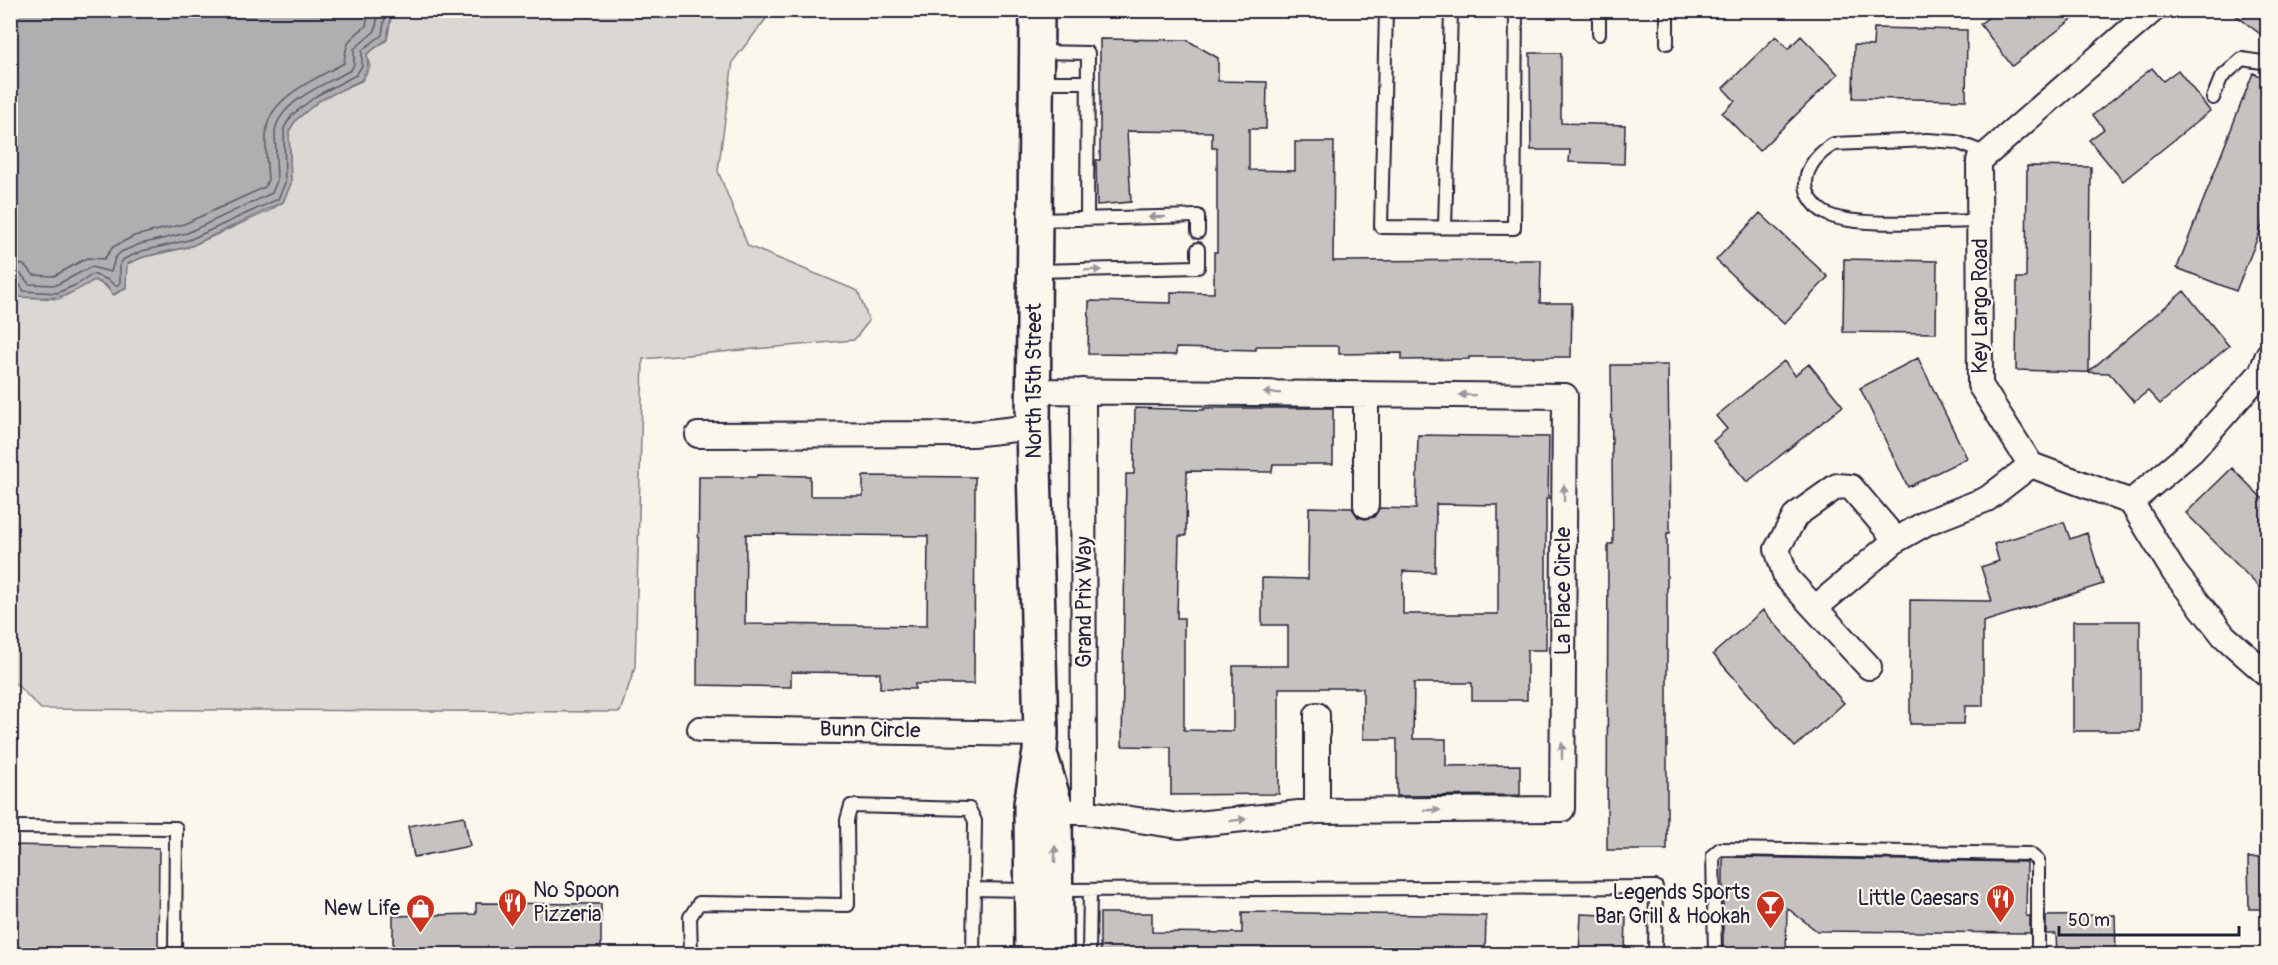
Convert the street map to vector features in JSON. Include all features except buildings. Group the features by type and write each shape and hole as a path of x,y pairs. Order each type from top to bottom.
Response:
{"street":[{"name":"North 15th Street","path":"1037,10 1033,427 1040,743 1031,804 1043,890 1056,954"},
{"name":"Key Largo Road","path":"2031,465 1980,385 1979,161 2153,10"},
{"path":"2131,502 2192,451 2261,373 2268,355"},
{"name":"La Place Circle","path":"1033,391 1565,396 1562,809 1317,811 1179,826 1069,812"},
{"name":"Grand Prix Way","path":"1069,812 1083,391"},
{"path":"1366,394 1366,505"},
{"path":"698,435 972,434 1033,427"},
{"path":"1815,608 1896,540 1928,522 1987,499 2031,465 2131,502 2174,572 2224,636 2268,675"},
{"path":"1869,667 1786,577 1777,549 1796,514 1837,486 1851,488 1896,540"},
{"path":"1317,715 1317,811"},
{"name":"Bunn Circle","path":"700,729 1040,743"},
{"name":"North 15th Street","path":"1032,954 1043,890 1069,812 1055,805 1040,743"}],"lane":[{"path":"1386,10 1381,227 1514,228 1516,10"},
{"path":"1445,227 1451,10"},
{"path":"1599,10 1599,34"},
{"path":"1667,43 1668,10"},
{"path":"1037,67 1088,53 1087,218"},
{"path":"2213,98 2221,78 2242,59 2268,63"},
{"path":"1037,67 1088,82"},
{"path":"1979,221 1883,222 1852,220 1828,215 1812,201 1806,190 1806,178 1821,152 1834,144 1956,142 1988,154"},
{"path":"1035,220 1198,216 1198,232"},
{"path":"1035,271 1198,267 1198,249"},
{"path":"691,954 690,917 699,903 848,905 847,820 851,806 969,809 975,820 973,954"},
{"path":"10,827 176,828 175,954"},
{"path":"1716,954 1713,855 1720,849 2030,854 2038,861 2038,954"},
{"path":"974,888 1090,890 1656,887 1656,954"},
{"path":"1089,954 1090,890"}],"shaded area":[{"path":"773,10 733,61 718,171 748,246 858,291 869,321 854,340 643,359 635,667 620,712 41,709 11,679 10,281 19,297 59,299 95,280 114,295 126,288 126,264 144,257 189,247 269,211 283,202 291,183 289,131 296,120 322,98 362,81 370,67 367,54 387,40 392,11"}],"water":[{"path":"10,11 392,11 387,39 367,54 368,67 361,80 319,101 296,120 289,131 291,184 283,202 191,246 143,257 127,264 126,287 113,295 106,285 94,280 66,295 41,298 18,297 11,279"}],"place":[{"name":"Little Caesars","path":"2000,924"},
{"name":"No Spoon Pizzeria","path":"512,928"},
{"name":"Legends Sports Bar Grill & Hookah","path":"1771,930"},
{"name":"New Life","path":"421,934"}]}
